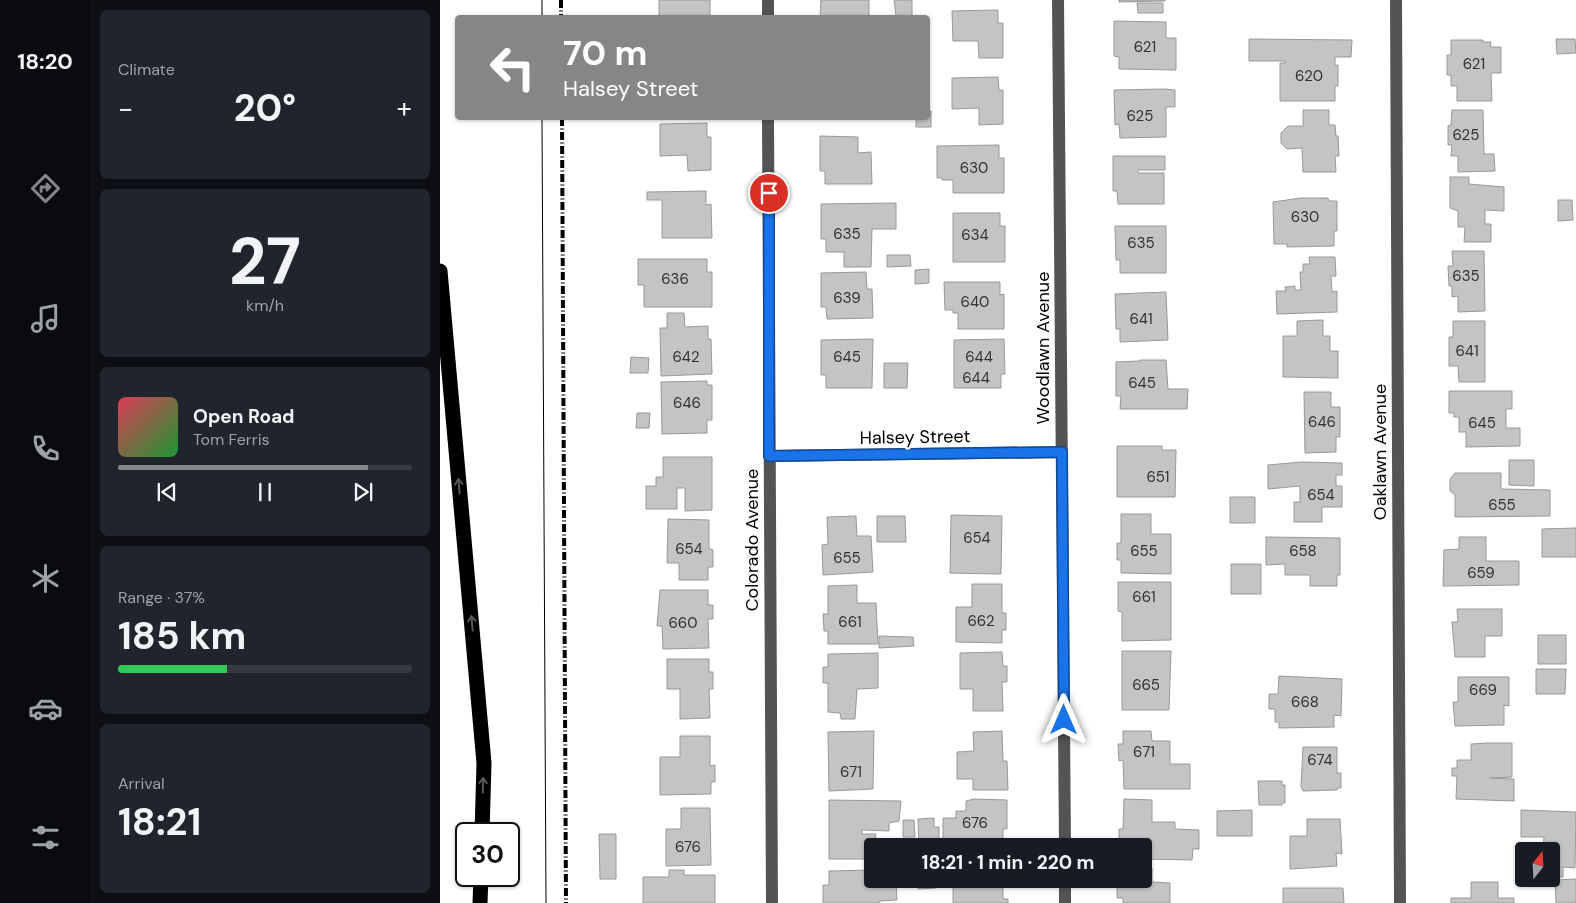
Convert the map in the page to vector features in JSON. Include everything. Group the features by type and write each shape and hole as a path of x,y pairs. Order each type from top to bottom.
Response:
{"highway":[{"path":"440,271 484,763 482,822"},
{"path":"480,903 481,887"}],"street":[{"path":"768,0 768,15"},
{"name":"Woodlawn Avenue","path":"1058,0 1065,838"},
{"name":"Oaklawn Avenue","path":"1396,0 1400,903"},
{"name":"Colorado Avenue","path":"768,120 772,903"},
{"name":"Halsey Street","path":"769,456 1062,452"},
{"path":"1065,888 1065,903"}],"building":[{"path":"659,0 710,0 710,15 659,15"},
{"path":"821,0 869,0 869,15 820,15"},
{"path":"894,0 912,0 912,15 896,15"},
{"path":"1119,0 1165,0 1165,1 1119,2"},
{"path":"1137,3 1163,3 1163,13 1138,13"},
{"path":"998,10 998,23 1003,23 1003,58 979,58 978,41 953,41 952,11"},
{"path":"1114,21 1166,22 1166,38 1176,38 1176,70 1119,69 1119,57 1114,56"},
{"path":"1249,39 1352,40 1351,57 1335,57 1335,65 1338,65 1338,86 1335,86 1335,101 1280,101 1280,63 1285,63 1285,61 1249,61"},
{"path":"1556,39 1575,39 1576,53 1557,54"},
{"path":"1451,40 1483,40 1483,42 1491,42 1490,47 1501,47 1501,73 1491,73 1492,101 1457,101 1457,86 1451,86 1451,75 1447,75 1447,55 1451,55"},
{"path":"998,77 999,90 1003,90 1003,124 979,125 979,108 952,109 952,78"},
{"path":"1114,90 1175,90 1175,107 1166,107 1166,137 1120,138 1119,124 1115,125"},
{"path":"1303,110 1329,110 1329,125 1335,125 1336,136 1338,136 1339,156 1335,156 1336,172 1303,172 1302,148 1287,149 1281,143 1281,133 1288,126 1303,126"},
{"path":"1452,110 1483,110 1484,154 1494,154 1495,171 1458,172 1458,156 1451,156 1452,145 1448,145 1448,126 1451,125"},
{"path":"931,111 931,127 916,127 916,120 930,120"},
{"path":"707,123 707,137 711,137 711,170 688,171 687,155 660,156 660,124"},
{"path":"820,136 858,137 858,153 871,152 872,184 825,184 825,171 820,171"},
{"path":"999,145 999,158 1004,158 1004,193 953,193 953,180 937,178 937,146"},
{"path":"1113,156 1165,156 1165,170 1138,170 1138,173 1164,173 1164,204 1118,204 1117,191 1113,191"},
{"path":"1450,177 1469,177 1469,184 1504,187 1504,211 1485,210 1485,224 1491,224 1491,242 1464,242 1465,227 1458,227 1458,211 1450,208"},
{"path":"706,191 706,205 711,204 712,238 662,238 662,200 647,200 647,192"},
{"path":"1301,198 1328,198 1329,201 1337,201 1337,231 1334,231 1334,246 1287,247 1287,244 1274,244 1273,202"},
{"path":"1558,200 1572,200 1573,220 1558,221"},
{"path":"896,203 896,229 872,229 871,267 844,267 844,252 826,252 826,239 821,239 821,204"},
{"path":"953,213 1000,213 1000,226 1005,226 1005,262 953,262"},
{"path":"1115,226 1166,226 1166,273 1120,273 1120,260 1116,260"},
{"path":"1452,251 1484,251 1485,311 1458,312 1458,296 1452,297 1452,286 1449,286 1448,266 1453,266"},
{"path":"887,255 910,255 911,266 887,267"},
{"path":"1309,257 1335,257 1336,276 1331,276 1332,292 1337,291 1337,312 1277,314 1276,291 1286,291 1285,287 1295,286 1295,290 1301,290 1300,272 1303,272 1303,264 1310,264"},
{"path":"638,259 707,259 707,272 712,272 712,307 644,307 644,285 638,285"},
{"path":"929,269 929,283 915,284 915,270"},
{"path":"866,272 867,289 872,289 873,318 827,319 826,307 821,307 821,273"},
{"path":"944,282 1000,282 1000,295 1004,294 1004,329 958,329 958,313 953,313 953,310 945,310"},
{"path":"1166,292 1168,340 1120,342 1120,329 1116,329 1115,294"},
{"path":"667,313 684,313 685,327 708,326 708,339 711,339 712,374 661,376 660,328 667,328"},
{"path":"1323,320 1323,336 1330,336 1330,351 1338,351 1338,378 1283,377 1283,336 1297,336 1297,321"},
{"path":"1453,321 1485,321 1485,382 1459,382 1458,366 1449,366 1449,337 1453,337"},
{"path":"873,339 872,388 826,388 826,375 821,375 821,340"},
{"path":"1004,339 1005,374 1001,374 1001,388 954,388 954,340"},
{"path":"631,357 649,358 648,373 630,373"},
{"path":"1166,360 1168,389 1188,389 1187,409 1120,409 1121,396 1116,396 1116,362"},
{"path":"884,363 908,363 907,388 884,388"},
{"path":"707,381 707,385 712,385 712,420 707,420 707,433 662,434 661,382"},
{"path":"1449,391 1512,391 1512,409 1506,409 1506,428 1520,428 1520,446 1466,447 1466,432 1459,432 1459,417 1454,417 1454,413 1449,413"},
{"path":"1304,392 1331,392 1331,407 1340,407 1340,437 1336,437 1336,452 1305,453"},
{"path":"637,413 650,413 649,428 636,428"},
{"path":"1117,446 1162,446 1162,450 1176,450 1175,497 1117,497"},
{"path":"663,457 712,457 712,510 685,511 685,488 677,488 677,509 646,509 646,486 656,486 656,477 663,477"},
{"path":"1509,460 1534,460 1534,486 1509,485"},
{"path":"1301,462 1342,463 1342,475 1336,475 1336,486 1342,486 1342,507 1322,507 1322,522 1294,522 1294,502 1300,502 1300,486 1268,489 1268,465"},
{"path":"1455,473 1501,473 1501,489 1550,490 1550,516 1455,517 1455,495 1450,491 1450,479"},
{"path":"1230,497 1255,497 1255,523 1230,523"},
{"path":"1121,514 1151,514 1151,534 1171,534 1171,574 1121,573 1121,560 1117,560 1117,543 1121,543"},
{"path":"951,515 1002,516 1001,574 950,573"},
{"path":"856,516 857,536 871,536 873,572 823,575 822,545 828,544 827,517"},
{"path":"877,516 905,516 906,542 877,542"},
{"path":"668,519 709,520 709,549 713,550 713,567 708,567 708,580 679,580 679,563 667,563"},
{"path":"1576,528 1576,557 1542,557 1542,529"},
{"path":"1266,537 1340,538 1340,575 1337,575 1337,586 1310,586 1310,575 1285,575 1285,564 1266,565"},
{"path":"1459,537 1486,537 1486,561 1519,561 1519,585 1443,586 1444,550 1459,549"},
{"path":"1231,564 1261,564 1261,594 1231,594"},
{"path":"1118,582 1171,582 1171,640 1122,641 1122,612 1118,611"},
{"path":"972,584 1002,584 1002,613 1006,613 1006,630 1002,630 1002,643 956,642 956,607 972,607"},
{"path":"857,585 857,603 876,603 878,644 828,644 828,631 824,631 823,614 828,614 828,586"},
{"path":"660,590 708,590 708,605 713,605 713,619 708,619 709,648 663,649 662,626 657,626"},
{"path":"1457,609 1502,609 1502,636 1485,636 1485,657 1455,657 1452,622 1458,622"},
{"path":"1538,635 1566,635 1566,664 1538,664"},
{"path":"879,636 913,637 914,646 879,648"},
{"path":"1122,651 1171,651 1169,710 1122,710"},
{"path":"1002,652 1003,666 1007,666 1007,682 1002,682 1003,711 973,711 973,689 960,689 960,653"},
{"path":"878,653 878,688 857,689 855,719 841,719 840,713 828,712 828,683 823,683 823,667 828,667 828,654"},
{"path":"667,659 709,659 709,672 713,672 713,689 709,689 710,718 680,719 680,689 667,689"},
{"path":"1536,669 1566,669 1565,694 1536,694"},
{"path":"1279,676 1342,679 1341,716 1334,715 1334,727 1279,728 1279,722 1275,722 1275,709 1269,709 1269,694 1278,694"},
{"path":"1458,677 1509,677 1509,706 1504,705 1504,725 1455,726 1453,702 1458,702"},
{"path":"874,731 873,789 829,791 828,732"},
{"path":"1002,731 1003,761 1007,761 1008,790 973,790 973,779 957,779 957,752 974,751 973,732"},
{"path":"1123,731 1151,731 1152,741 1170,741 1170,764 1190,764 1190,789 1124,789 1123,760 1119,761 1118,744 1123,744"},
{"path":"680,736 710,736 710,766 715,765 715,782 711,782 711,794 660,795 660,757 680,757"},
{"path":"1512,743 1512,777 1490,778 1514,779 1514,801 1456,799 1457,776 1452,776 1452,768 1457,768 1457,760 1471,760 1471,744"},
{"path":"1303,747 1337,747 1337,773 1341,773 1341,788 1337,788 1337,790 1303,791 1301,786"},
{"path":"1258,781 1282,781 1282,785 1285,785 1285,803 1282,803 1282,805 1259,805"},
{"path":"974,799 1007,800 1007,829 1003,829 1003,838 943,838 943,818 956,818 956,811 966,811 966,801"},
{"path":"1124,799 1152,800 1152,822 1175,822 1175,829 1199,830 1199,849 1193,849 1192,860 1152,859 1152,838 1119,838 1119,829 1123,829"},
{"path":"829,800 901,801 899,821 889,823 889,831 862,830 862,834 876,834 875,838 864,838 864,859 829,859"},
{"path":"681,808 710,808 711,865 666,866 666,829 681,829"},
{"path":"1252,810 1252,836 1217,836 1217,811"},
{"path":"1521,810 1576,812 1575,868 1563,867 1563,877 1560,877 1560,842 1544,842 1544,837 1521,837"},
{"path":"934,818 934,827 939,827 939,838 919,838 918,819"},
{"path":"1307,819 1340,819 1342,854 1336,853 1337,866 1290,869 1290,836 1307,836"},
{"path":"903,820 914,820 915,837 903,837"},
{"path":"599,834 616,834 616,879 600,879"},
{"path":"669,870 684,870 684,875 715,875 715,903 643,903 643,877 669,877"},
{"path":"864,870 864,888 896,888 897,900 879,901 879,903 823,903 823,885 829,885 829,871"},
{"path":"1576,879 1576,903 1556,903 1555,888 1560,888 1560,880"},
{"path":"1152,882 1170,883 1170,903 1123,903 1123,898 1117,898 1117,888 1152,888"},
{"path":"1471,882 1498,882 1498,898 1514,898 1514,903 1451,903 1451,898 1471,898"},
{"path":"953,888 1003,888 1003,899 1008,899 1008,903 953,903"},
{"path":"1283,888 1343,888 1344,903 1283,903"}],"tram line":[{"path":"542,0 542,15"},
{"path":"542,120 546,903"}],"railway":[{"path":"561,0 561,15"},
{"path":"562,120 566,903"}],"route":[{"path":"769,193 769,456 1062,452 1064,720"}]}
